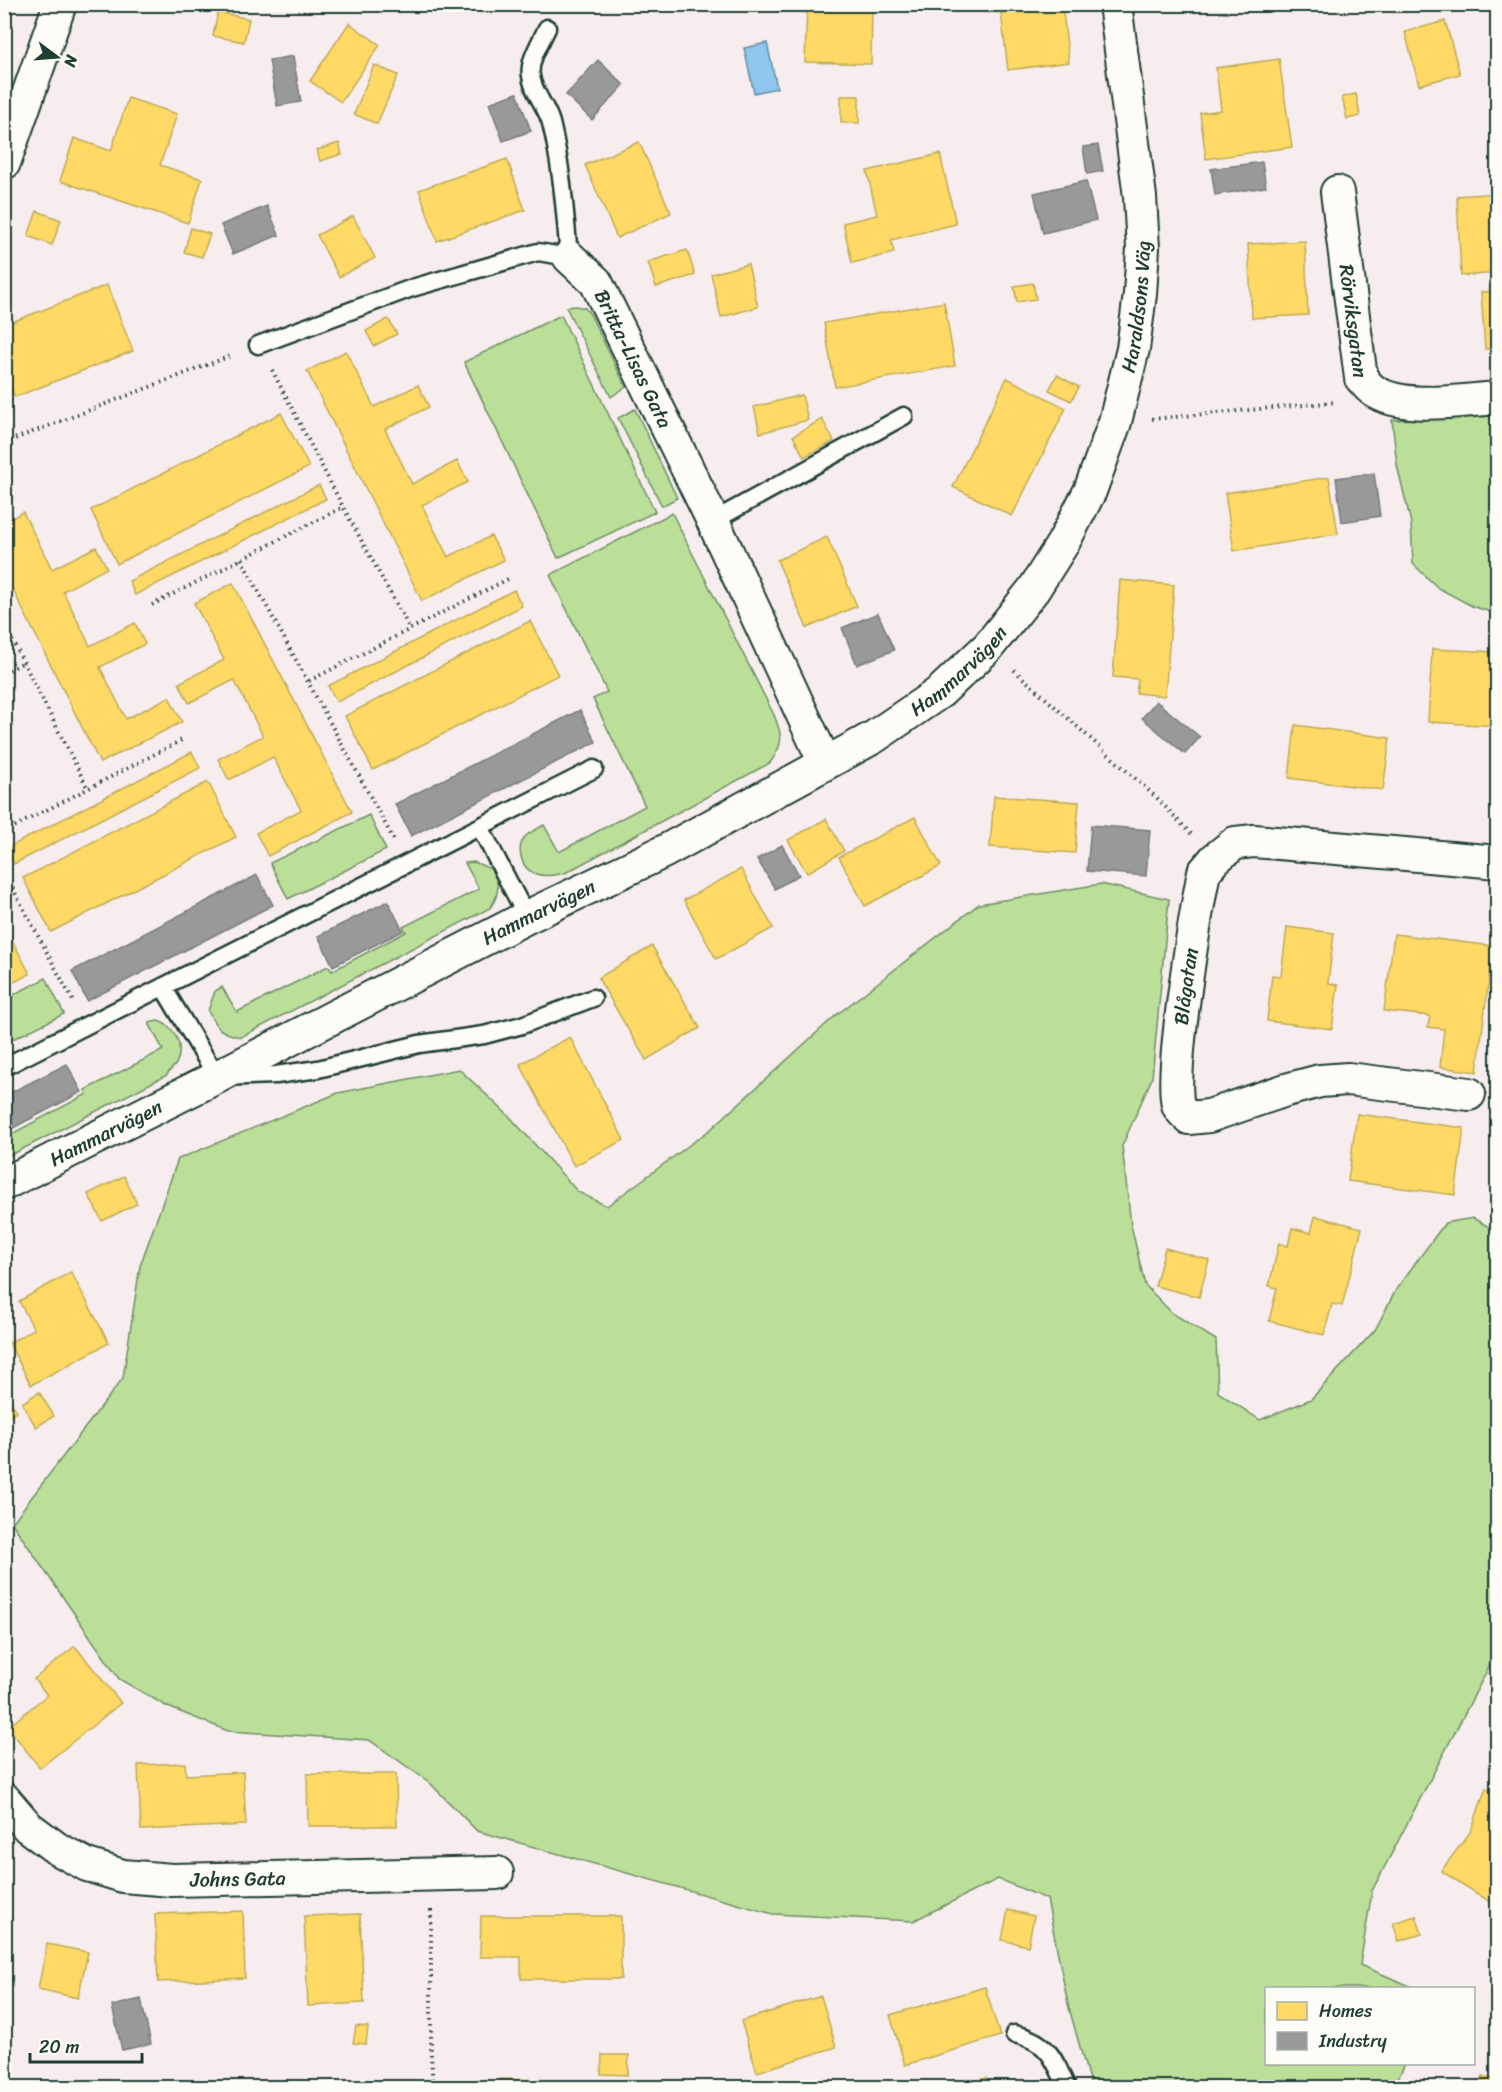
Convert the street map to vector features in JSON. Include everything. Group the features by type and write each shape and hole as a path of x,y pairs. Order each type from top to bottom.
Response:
{"street":[{"path":"4,163 60,4"},
{"name":"Haraldsons Väg","path":"1034,589 1063,543 1090,491 1115,422 1133,349 1143,248 1140,197 1115,4"},
{"name":"Rörviksgatan","path":"1337,192 1361,378 1372,390 1387,398 1402,401 1437,402 1497,398"},
{"name":"Britta-Lisas Gata","path":"569,257 596,282 713,521 825,763"},
{"name":"Hammarvägen","path":"4,1184 217,1077 527,916 665,851 874,737 940,692 988,647 1034,589"},
{"name":"Blågatan","path":"1469,1094 1348,1079 1320,1081 1209,1116 1189,1118 1179,1107 1177,1069 1204,872 1215,859 1235,843 1254,841 1497,862"},
{"name":"Johns Gata","path":"4,1800 28,1827 56,1848 87,1865 123,1876 172,1880 497,1873"}],"lane":[{"path":"258,345 423,285 538,252 569,257 562,176 555,141 548,111 530,75 535,54 547,28"},
{"path":"713,521 904,416"},
{"path":"4,1067 594,769"},
{"path":"480,827 527,916"},
{"path":"163,987 217,1077 276,1075 318,1069 419,1044 484,1035 522,1025 593,998"},
{"path":"1014,2034 1026,2036 1041,2044 1053,2057 1067,2088"}],"path":[{"path":"4,443 258,345 410,629"},
{"path":"1115,422 1387,398"},
{"path":"152,605 343,507"},
{"path":"241,559 407,864"},
{"path":"309,681 508,579"},
{"path":"4,624 88,789"},
{"path":"988,647 1158,799 1215,859"},
{"path":"4,673 24,663"},
{"path":"4,832 182,740"},
{"path":"4,872 86,1026"},
{"path":"431,1873 433,2088"}],"green space":[{"path":"566,307 585,308 590,314 626,387 611,397"},
{"path":"561,315 655,512 558,558 464,362"},
{"path":"635,409 677,498 662,506 618,418"},
{"path":"1498,416 1497,614 1472,606 1438,588 1413,564 1411,523 1397,465 1392,420"},
{"path":"672,513 774,715 779,729 780,745 770,763 565,873 547,876 536,874 526,867 520,851 523,840 531,832 544,825 559,852 645,806 593,699 607,692 550,575"},
{"path":"369,815 386,850 288,899 270,863"},
{"path":"474,862 491,869 496,879 498,888 496,898 490,908 241,1037 220,1030 214,1023 208,1011 215,991 222,987 237,1012 328,966 332,971 406,932 403,927 479,889 465,863"},
{"path":"1101,884 1169,899 1152,1078 1122,1146 1131,1225 1145,1285 1172,1313 1216,1340 1218,1392 1260,1420 1311,1399 1375,1330 1397,1288 1445,1223 1473,1218 1491,1228 1497,1247 1498,1633 1492,1661 1372,1891 1360,1965 1413,1987 1265,1987 1265,2065 1405,2065 1394,2087 1091,2087 1068,2004 1047,1899 998,1879 913,1921 773,1914 477,1831 429,1782 369,1740 228,1731 168,1707 119,1679 12,1523 123,1378 140,1266 178,1159 338,1093 459,1069 510,1117 578,1192 607,1206 711,1129 835,1016 979,904"},
{"path":"46,978 64,1014 5,1043 5,999"},
{"path":"158,1021 174,1032 179,1044 179,1057 167,1075 5,1158 6,1129 10,1135 87,1094 85,1090 163,1050 149,1023"}],"water":[{"path":"767,43 777,88 754,93 744,48"}],"building: Homes":[{"path":"807,4 872,4 871,64 805,62"},
{"path":"1000,4 1062,4 1069,62 1008,70"},
{"path":"218,12 249,19 244,42 213,36"},
{"path":"1445,21 1460,74 1419,85 1405,32"},
{"path":"349,23 380,45 341,102 310,81"},
{"path":"1279,59 1292,147 1206,159 1200,113 1221,110 1216,68"},
{"path":"374,65 398,75 377,124 354,114"},
{"path":"1356,94 1360,116 1347,119 1342,97"},
{"path":"841,96 859,96 859,123 841,123"},
{"path":"128,98 177,114 160,165 202,179 188,223 60,181 74,138 111,151"},
{"path":"639,142 671,213 617,238 585,165"},
{"path":"339,143 342,154 320,161 317,150"},
{"path":"940,154 956,224 891,240 894,253 852,263 843,223 877,215 867,171"},
{"path":"507,159 525,210 437,241 419,190"},
{"path":"1498,193 1498,273 1461,276 1457,196"},
{"path":"37,211 61,220 52,245 28,236"},
{"path":"353,216 375,258 339,277 317,235"},
{"path":"191,228 210,234 202,257 184,252"},
{"path":"1305,241 1308,315 1252,318 1248,244"},
{"path":"687,250 695,275 656,287 648,262"},
{"path":"748,264 758,307 721,317 711,274"},
{"path":"1033,283 1036,299 1017,302 1014,286"},
{"path":"107,285 133,351 15,397 4,371 4,325"},
{"path":"1498,291 1498,348 1485,349 1481,292"},
{"path":"944,302 955,366 835,387 824,323"},
{"path":"388,319 397,334 374,346 366,331"},
{"path":"346,351 374,407 418,385 429,407 385,429 412,484 457,461 468,482 422,505 448,557 491,536 504,560 422,601 307,371"},
{"path":"1057,375 1079,387 1071,401 1049,390"},
{"path":"1007,378 1066,408 1012,516 953,487"},
{"path":"802,395 808,420 760,433 754,407"},
{"path":"281,413 309,467 117,564 91,510"},
{"path":"822,419 834,441 804,457 793,436"},
{"path":"1329,477 1338,534 1234,551 1225,493"},
{"path":"319,485 326,499 135,595 129,581"},
{"path":"23,512 52,569 96,547 107,568 63,591 90,646 135,623 145,644 100,667 126,719 169,697 182,722 100,763 4,572 4,522"},
{"path":"827,537 857,606 807,628 777,560"},
{"path":"1120,580 1174,585 1165,696 1136,693 1138,679 1113,677"},
{"path":"233,583 352,812 268,856 256,833 301,810 273,757 229,780 218,759 263,736 234,680 189,703 179,683 224,660 194,603"},
{"path":"514,590 522,606 337,702 328,686"},
{"path":"530,621 558,675 373,770 345,716"},
{"path":"1432,649 1498,652 1498,726 1428,722"},
{"path":"1295,725 1390,738 1383,790 1289,778"},
{"path":"192,752 200,768 14,864 7,848"},
{"path":"208,782 236,837 51,932 23,878"},
{"path":"994,796 1079,802 1075,853 990,847"},
{"path":"915,817 941,866 865,906 839,857"},
{"path":"826,819 844,851 807,873 788,840"},
{"path":"741,869 773,928 716,959 684,900"},
{"path":"4,925 30,974 4,987"},
{"path":"1287,927 1334,933 1328,983 1338,985 1332,1029 1267,1021 1272,975 1281,976"},
{"path":"1394,934 1493,946 1477,1072 1440,1067 1444,1029 1428,1027 1430,1016 1384,1011"},
{"path":"652,946 700,1028 646,1060 598,978"},
{"path":"570,1037 624,1140 574,1166 520,1064"},
{"path":"1357,1114 1464,1128 1455,1195 1348,1181"},
{"path":"124,1176 137,1204 102,1221 88,1194"},
{"path":"1315,1216 1362,1228 1342,1306 1332,1304 1324,1335 1269,1321 1277,1288 1269,1286 1279,1243 1288,1246 1292,1228 1311,1233"},
{"path":"1165,1248 1209,1260 1199,1297 1155,1286"},
{"path":"71,1272 109,1343 31,1385 9,1343 34,1329 19,1301"},
{"path":"4,1392 17,1411 4,1420"},
{"path":"39,1392 54,1416 36,1427 22,1403"},
{"path":"75,1646 121,1703 40,1768 8,1727 47,1695 34,1679"},
{"path":"185,1763 186,1775 243,1772 246,1825 141,1830 138,1765"},
{"path":"307,1774 396,1774 397,1826 308,1826"},
{"path":"1486,1788 1498,1792 1498,1894 1492,1903 1441,1871 1471,1831"},
{"path":"1008,1910 1034,1916 1028,1946 1002,1940"},
{"path":"243,1911 245,1978 158,1982 155,1914"},
{"path":"360,1914 364,2003 308,2006 304,1916"},
{"path":"481,1916 621,1916 621,1979 521,1979 521,1957 480,1957"},
{"path":"1416,1916 1422,1934 1399,1941 1393,1923"},
{"path":"47,1944 88,1952 78,1998 38,1989"},
{"path":"985,1987 1000,2036 905,2065 890,2015"},
{"path":"821,1996 836,2047 757,2072 741,2021"},
{"path":"356,2026 368,2027 366,2044 353,2043"},
{"path":"602,2055 629,2055 628,2075 601,2074"},
{"path":"1483,2076 1498,2080 1498,2088 1480,2088"},
{"path":"986,2078 989,2088 955,2088"},
{"path":"500,2079 580,2082 580,2088 500,2088"}],"building: Industry":[{"path":"293,56 301,102 277,106 269,60"},
{"path":"598,60 624,85 592,120 566,95"},
{"path":"517,93 531,131 503,141 489,103"},
{"path":"1098,145 1103,171 1087,174 1083,147"},
{"path":"1262,162 1266,187 1215,195 1211,169"},
{"path":"1086,181 1096,220 1043,233 1034,193"},
{"path":"267,206 279,235 233,254 221,225"},
{"path":"1374,473 1380,516 1342,522 1336,478"},
{"path":"878,613 894,650 857,665 842,628"},
{"path":"1156,701 1200,737 1185,754 1142,718"},
{"path":"580,710 596,742 411,836 395,804"},
{"path":"1091,825 1150,830 1146,876 1087,871"},
{"path":"782,845 799,875 775,889 757,859"},
{"path":"257,875 273,905 87,1001 72,971"},
{"path":"388,901 403,931 333,966 318,936"},
{"path":"67,1064 82,1092 13,1128 4,1112 4,1096"},
{"path":"141,1999 151,2044 122,2050 112,2006"}]}
